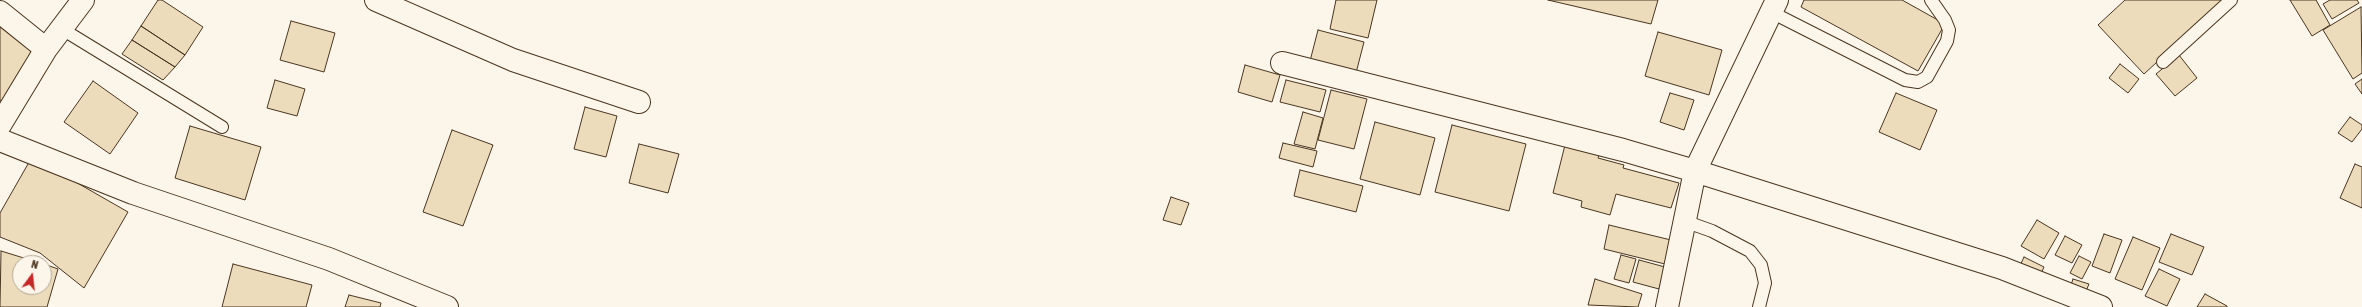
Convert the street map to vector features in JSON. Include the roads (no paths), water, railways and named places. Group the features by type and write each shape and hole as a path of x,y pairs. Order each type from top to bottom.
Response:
{"street":[{"path":"0,125 46,50 83,0"},
{"path":"376,0 513,60 639,102"},
{"path":"1667,307 1695,171 1774,6"},
{"path":"0,12 46,50"},
{"path":"1282,63 1623,150 1695,171 1995,266 2099,307"},
{"path":"0,140 133,193 329,259 447,307"}],"lane":[{"path":"1774,6 1905,80 1918,82 1927,76 1948,41 1949,30 1945,20 1931,0"},
{"path":"2163,62 2231,0"},
{"path":"62,29 222,127"},
{"path":"1684,221 1712,231 1750,251 1762,265 1764,282 1759,307"}]}
